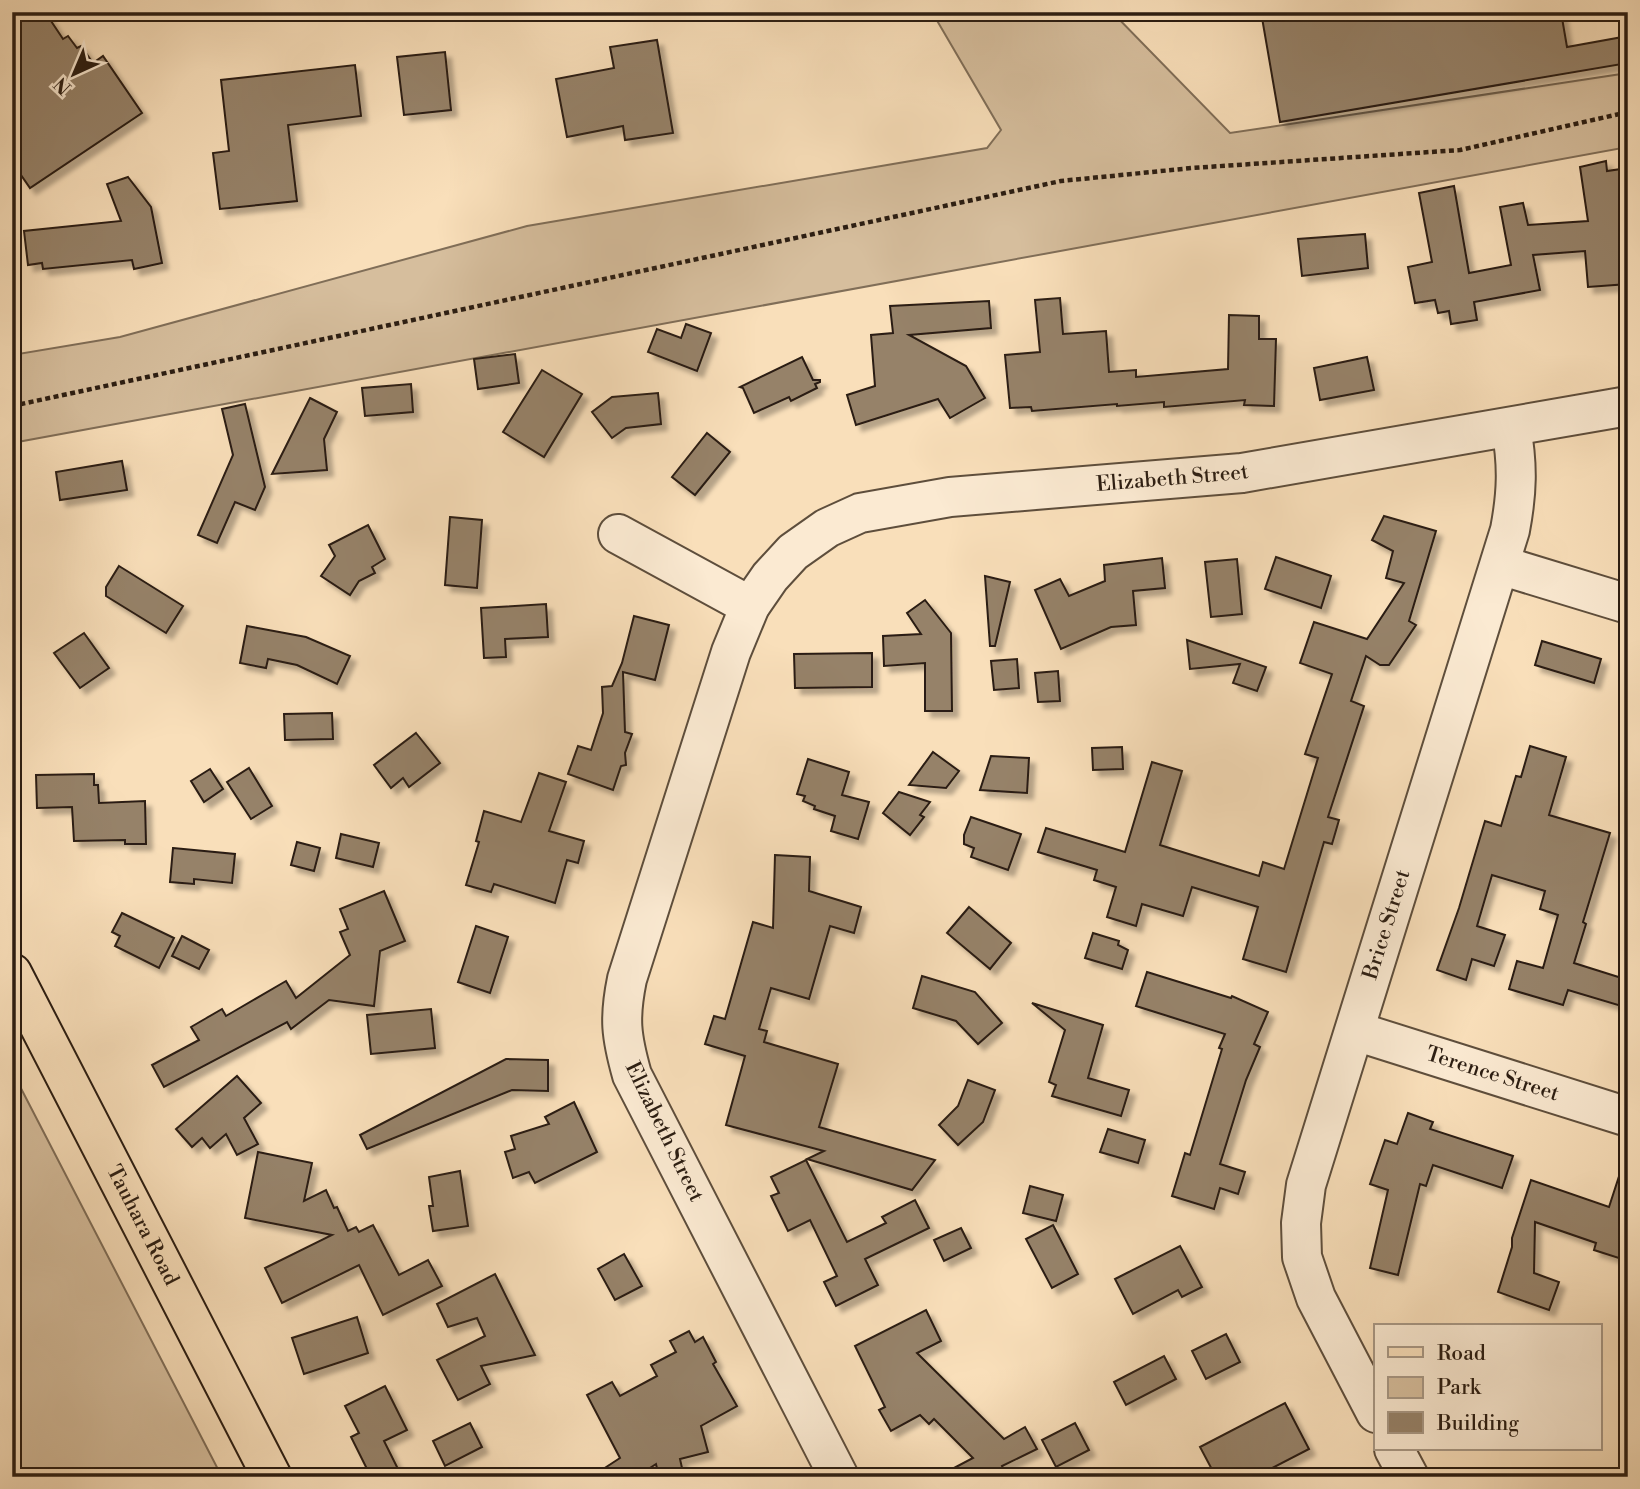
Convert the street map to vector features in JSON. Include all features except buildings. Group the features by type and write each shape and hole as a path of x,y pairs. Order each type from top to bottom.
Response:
{"main road":[{"name":"Tauhara Road","path":"12,973 272,1477"}],"street":[{"name":"Elizabeth Street","path":"831,1474 632,1075 622,1042 621,1010 627,979 730,652 750,606 770,577 793,551 827,528 860,513 950,497 1242,473 1628,407"},
{"name":"Brice Street","path":"1374,1409 1316,1298 1302,1257 1301,1223 1307,1185 1510,530 1517,490 1517,456 1511,427"},
{"path":"618,534 750,606"},
{"path":"1500,565 1628,604"},
{"name":"Terence Street","path":"1355,1031 1628,1117"},
{"path":"1395,1450 1409,1477"}],"path":[{"path":"12,406 1061,181 1192,168 1460,150 1628,111"}],"green space":[{"path":"932,12 1112,12 1230,133 1628,73 1628,147 12,443 12,355 120,337 527,226 987,148 1001,130"},
{"path":"12,1071 222,1477 12,1477"}]}
